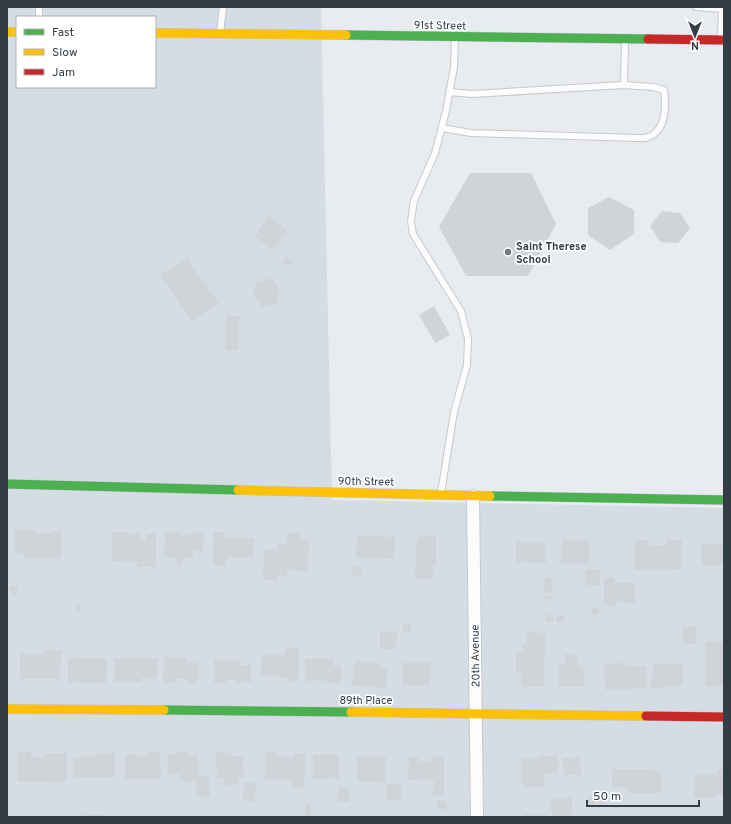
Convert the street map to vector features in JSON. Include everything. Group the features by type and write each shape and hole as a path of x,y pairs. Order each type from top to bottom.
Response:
{"street":[{"name":"91st Street","path":"156,33 722,40"},
{"name":"90th Street","path":"7,484 472,496 724,500"},
{"name":"20th Avenue","path":"472,496 477,817"},
{"name":"89th Place","path":"7,710 476,713 724,717"}],"lane":[{"path":"220,34 223,7"},
{"path":"696,7 723,8 722,40"},
{"path":"440,495 454,412 467,365 468,340 461,311 413,234 411,221 414,201 435,153 442,128 454,67 455,37"},
{"path":"624,85 625,39"},
{"path":"442,128 471,133 636,138 646,137 656,132 663,120 665,104 664,90 653,87 624,85 472,94 449,92"}],"shaded area":[{"path":"7,7 321,7 332,500 724,508 724,817 7,817"}],"building":[{"path":"470,173 531,173 556,224 528,276 466,276 439,227"},
{"path":"609,197 634,210 634,234 610,250 588,235 588,208"},
{"path":"662,211 680,213 690,228 678,243 660,242 650,226"},
{"path":"269,216 287,230 273,250 255,236"},
{"path":"284,257 292,259 290,266 283,264"},
{"path":"187,258 219,304 192,321 160,275"},
{"path":"273,278 280,291 276,305 262,307 253,294 256,282"},
{"path":"434,306 450,335 435,343 419,315"},
{"path":"226,316 239,316 238,350 225,350"},
{"path":"15,530 35,530 35,533 62,531 61,559 25,558 25,554 15,553"},
{"path":"165,531 181,532 180,535 191,535 191,532 204,533 203,551 193,551 193,557 183,557 182,565 176,565 176,558 164,557"},
{"path":"112,532 140,534 140,541 146,542 147,534 156,534 156,567 137,567 137,562 112,561"},
{"path":"214,532 225,532 225,538 254,538 253,557 226,557 226,566 213,565"},
{"path":"287,533 300,534 301,539 309,539 308,571 287,570 287,576 278,575 278,580 263,580 264,550 277,549 278,543 287,544"},
{"path":"357,536 395,537 394,559 356,558"},
{"path":"436,536 436,565 433,565 433,579 415,579 417,537"},
{"path":"562,539 589,540 589,564 561,563"},
{"path":"635,540 649,540 649,545 666,545 666,540 682,540 682,569 635,570"},
{"path":"516,542 546,543 546,563 516,562"},
{"path":"701,544 724,544 724,566 702,565"},
{"path":"353,565 362,566 361,576 352,575"},
{"path":"585,569 600,569 600,585 586,585"},
{"path":"545,577 552,578 552,593 544,592"},
{"path":"604,578 615,578 614,583 635,583 635,603 615,602 615,606 604,605"},
{"path":"10,586 17,586 17,595 10,595"},
{"path":"543,595 551,596 551,601 543,600"},
{"path":"76,605 81,605 81,611 76,610"},
{"path":"592,608 599,608 599,614 591,614"},
{"path":"546,615 553,615 553,622 546,622"},
{"path":"556,615 564,616 564,622 556,622"},
{"path":"403,623 411,623 411,631 403,631"},
{"path":"683,627 696,627 696,644 683,644"},
{"path":"380,631 397,632 396,649 380,649"},
{"path":"526,632 545,633 544,687 522,687 522,673 516,672 516,652 523,653 523,645 527,645"},
{"path":"705,641 724,642 724,686 705,686"},
{"path":"285,647 299,648 298,682 288,681 288,677 261,676 262,654 285,655"},
{"path":"46,650 61,650 60,679 20,679 20,654 45,654"},
{"path":"565,654 578,654 577,665 583,665 584,687 558,687 558,665 565,664"},
{"path":"164,657 187,658 187,663 198,663 198,683 186,683 186,679 175,679 175,683 163,682"},
{"path":"68,658 107,659 106,683 68,682"},
{"path":"115,658 157,658 157,679 141,678 141,682 114,682"},
{"path":"214,659 239,660 239,665 251,665 251,682 226,680 226,683 214,683"},
{"path":"305,659 333,659 333,666 341,665 341,683 326,683 326,680 305,681"},
{"path":"355,661 380,663 379,669 387,670 386,688 352,685"},
{"path":"430,662 430,685 403,685 402,663"},
{"path":"625,663 626,667 646,666 647,688 605,690 604,664"},
{"path":"653,664 683,664 683,686 662,686 661,689 651,689"},
{"path":"189,751 189,755 198,755 199,775 209,776 210,797 202,798 202,795 195,795 196,782 181,782 180,774 168,775 168,755"},
{"path":"17,752 31,752 31,757 45,757 45,753 67,753 67,782 17,781"},
{"path":"148,752 160,753 161,779 125,779 125,754 147,756"},
{"path":"216,752 230,753 231,756 243,756 244,778 239,778 239,784 223,786 224,779 217,779"},
{"path":"266,752 278,753 278,756 294,757 294,753 306,753 304,789 293,788 293,781 265,780"},
{"path":"115,753 115,777 73,777 73,758 80,759 81,755 95,756 95,754"},
{"path":"313,755 339,755 339,778 313,779"},
{"path":"357,756 386,757 386,782 357,781"},
{"path":"432,756 444,757 444,795 433,795 434,781 408,780 409,757 418,757 418,761 432,762"},
{"path":"540,756 558,756 558,773 545,773 544,787 522,787 522,758 540,758"},
{"path":"563,758 580,758 581,775 564,775"},
{"path":"612,769 655,769 655,772 661,772 661,793 628,793 628,787 612,787"},
{"path":"718,769 724,769 724,794 718,794 718,797 694,797 695,774 718,774"},
{"path":"244,782 256,782 255,801 243,801"},
{"path":"387,784 402,784 402,800 387,801"},
{"path":"338,788 349,788 349,802 338,802"},
{"path":"588,795 605,795 606,806 589,806"},
{"path":"551,798 572,798 572,815 552,816"},
{"path":"437,801 446,801 446,809 437,809"},
{"path":"305,804 311,804 310,816 305,816"},
{"path":"523,814 547,814 547,817 524,817"},
{"path":"82,815 105,815 105,817 82,817"}],"traffic: fast":[{"path":"346,35 648,39"},
{"path":"7,484 238,490"},
{"path":"490,496 724,500"},
{"path":"164,710 351,712"}],"traffic: slow":[{"path":"7,32 16,32"},
{"path":"156,33 346,35"},
{"path":"238,490 490,496"},
{"path":"7,709 164,710"},
{"path":"351,712 646,716"}],"traffic: jam":[{"path":"648,39 724,40"},
{"path":"646,716 724,717"}],"place":[{"name":"Saint Therese School","path":"508,252"}]}
